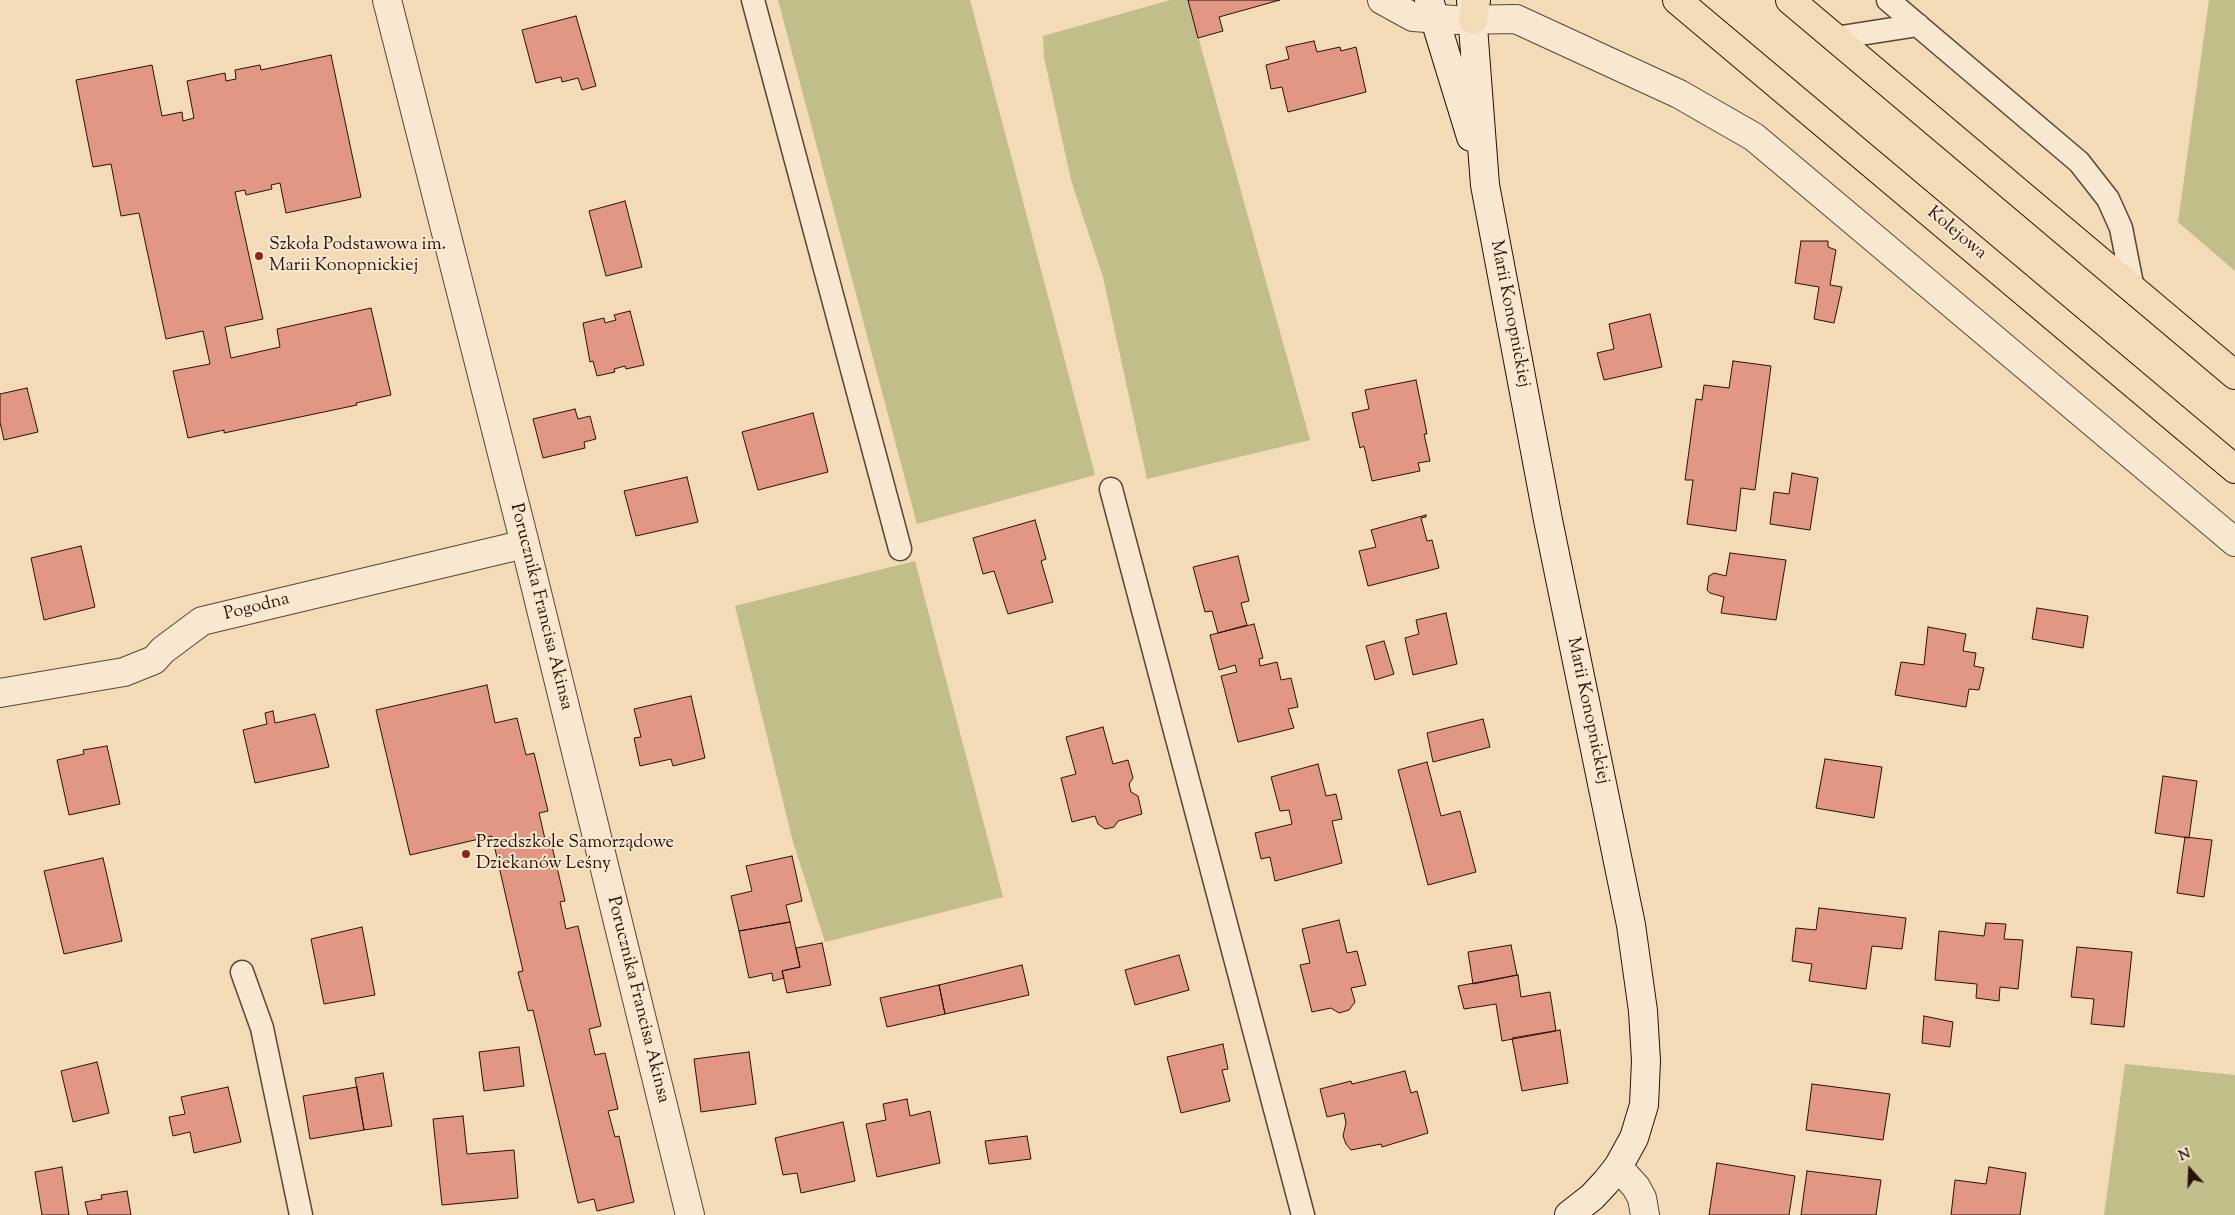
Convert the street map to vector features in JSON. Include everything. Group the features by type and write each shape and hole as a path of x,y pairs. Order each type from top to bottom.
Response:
{"highway":[{"name":"Kolejowa","path":"1676,0 2235,469"},
{"path":"1790,0 2235,375"}],"street":[{"name":"Porucznika Francisa Akinsa","path":"387,0 525,544 690,1215"},
{"path":"1382,0 1413,17 1431,10 1473,7 1516,19 1679,94 1754,137 2235,542"},
{"name":"Marii Konopnickiej","path":"1473,7 1485,185"},
{"name":"Marii Konopnickiej","path":"1431,10 1485,185 1548,520 1638,966 1645,1034 1644,1105 1634,1138 1618,1167 1592,1197 1569,1215"},
{"name":"Pogodna","path":"0,693 124,672 154,660 163,650 202,622 525,544"},
{"path":"1618,1167 1636,1187 1642,1198 1645,1215"}],"lane":[{"path":"754,0 900,549"},
{"path":"1888,0 2079,162 2108,199 2121,228 2134,289"},
{"path":"1835,38 1918,25"},
{"path":"1111,489 1303,1215"},
{"path":"242,972 262,1028 302,1215"}],"shaded area":[{"path":"778,0 970,0 1095,475 917,524"},
{"path":"1170,0 1188,0 1310,440 1147,479 1103,277 1071,180 1044,57 1043,36"},
{"path":"2209,0 2235,0 2235,271 2178,222"},
{"path":"915,561 1003,897 825,942 793,842 735,606"},
{"path":"2125,1064 2235,1075 2235,1215 2104,1215"}],"building":[{"path":"1188,0 1280,0 1219,17 1223,31 1198,38"},
{"path":"576,16 596,86 582,90 578,78 562,82 561,77 536,83 522,30"},
{"path":"1314,41 1317,52 1340,47 1341,51 1356,47 1366,92 1288,112 1282,87 1271,89 1266,65 1289,59 1286,47"},
{"path":"331,55 361,197 286,213 280,183 271,185 272,189 246,195 245,190 235,192 263,319 225,327 231,358 280,347 277,329 371,308 391,395 356,403 357,405 224,433 224,430 188,438 173,371 210,364 203,331 166,339 139,213 121,216 111,164 93,167 76,80 152,65 162,116 182,112 183,121 194,118 187,81 225,73 226,81 236,79 235,70 260,65 261,70"},
{"path":"625,201 642,267 606,276 589,211"},
{"path":"1801,241 1828,241 1828,247 1836,250 1830,285 1842,287 1834,323 1814,319 1819,287 1795,283"},
{"path":"630,311 644,365 626,369 625,366 614,369 615,372 597,376 593,361 590,362 583,323 604,318 605,323 616,320 614,315"},
{"path":"1650,314 1662,367 1604,380 1597,353 1614,349 1609,324"},
{"path":"1733,361 1771,366 1755,490 1741,488 1736,531 1687,524 1693,480 1685,480 1696,399 1702,400 1704,385 1729,388"},
{"path":"1416,380 1427,434 1424,434 1430,461 1418,463 1420,471 1372,481 1364,446 1360,448 1352,413 1369,409 1365,390"},
{"path":"27,388 38,432 4,440 0,422 0,394"},
{"path":"575,409 578,419 590,416 596,439 584,442 585,448 543,458 533,419"},
{"path":"813,413 828,472 758,490 742,432"},
{"path":"1792,473 1818,478 1810,530 1770,524 1774,492 1789,494"},
{"path":"687,477 698,522 636,536 624,491"},
{"path":"1426,515 1426,517 1421,518 1427,541 1432,540 1439,568 1368,586 1359,551 1376,547 1371,530"},
{"path":"1035,520 1046,559 1041,561 1053,602 1008,614 994,571 983,574 973,538"},
{"path":"81,546 95,607 44,620 31,558"},
{"path":"1730,553 1786,560 1776,620 1721,613 1724,597 1710,593 1707,590 1709,576 1714,573 1726,576"},
{"path":"1238,556 1249,601 1241,603 1247,625 1218,633 1212,611 1205,612 1193,567"},
{"path":"2037,608 2088,616 2083,648 2032,639"},
{"path":"1446,613 1457,664 1413,675 1405,638 1419,634 1416,620"},
{"path":"1254,624 1263,658 1259,659 1260,666 1277,662 1281,680 1291,678 1298,707 1288,709 1294,728 1238,742 1221,676 1237,672 1235,665 1219,670 1210,635"},
{"path":"1928,627 1966,634 1963,651 1976,653 1974,666 1984,668 1979,690 1969,689 1966,707 1895,695 1901,662 1924,665"},
{"path":"1384,641 1394,674 1375,680 1366,646"},
{"path":"487,685 495,723 517,718 526,755 534,753 548,811 539,813 545,839 550,838 565,901 560,902 566,929 578,926 601,1026 589,1029 595,1055 605,1053 618,1109 608,1111 615,1137 619,1136 634,1202 597,1211 594,1199 578,1203 533,1010 528,1011 518,972 523,971 492,836 410,855 376,710"},
{"path":"691,696 705,758 673,766 671,759 640,766 634,738 641,737 634,709"},
{"path":"273,711 275,723 315,714 329,767 255,783 243,730 267,724 265,713"},
{"path":"1483,719 1490,747 1433,762 1427,733"},
{"path":"1103,727 1113,764 1128,760 1133,778 1129,784 1131,792 1138,796 1142,814 1118,821 1114,827 1105,829 1098,824 1095,816 1072,822 1061,778 1076,774 1066,737"},
{"path":"107,746 120,804 69,815 57,760 84,754 83,750"},
{"path":"1825,759 1882,767 1874,818 1816,808"},
{"path":"1427,762 1441,816 1460,811 1476,872 1428,885 1398,770"},
{"path":"1318,764 1326,796 1336,794 1342,819 1332,821 1342,863 1275,881 1270,857 1261,859 1255,833 1292,824 1289,810 1280,811 1271,777"},
{"path":"2163,776 2197,781 2189,838 2155,833"},
{"path":"2185,837 2212,840 2204,897 2177,893"},
{"path":"792,856 802,901 786,905 790,922 739,931 731,896 752,891 746,866"},
{"path":"103,858 122,941 64,954 44,871"},
{"path":"1819,908 1906,918 1902,949 1872,946 1866,989 1809,981 1812,964 1792,961 1796,928 1816,930"},
{"path":"1339,920 1347,953 1357,951 1366,985 1351,988 1355,1002 1349,1010 1339,1013 1331,1008 1312,1012 1300,965 1310,963 1302,929"},
{"path":"790,922 800,967 782,971 784,978 773,981 772,973 749,978 739,931"},
{"path":"1986,923 2006,924 2004,939 2023,940 2018,989 2000,987 1999,1001 1976,998 1977,984 1935,980 1939,931 1984,936"},
{"path":"362,927 375,995 324,1004 311,939"},
{"path":"822,943 831,985 787,993 782,971 800,967 796,948"},
{"path":"1511,945 1517,975 1473,984 1468,952"},
{"path":"2077,947 2132,952 2124,1027 2091,1024 2094,999 2071,997"},
{"path":"1179,955 1189,990 1135,1005 1125,970"},
{"path":"1022,965 1029,995 945,1014 939,985"},
{"path":"1518,975 1521,997 1550,992 1556,1031 1502,1041 1496,1004 1464,1009 1458,986"},
{"path":"939,985 945,1014 887,1027 880,998"},
{"path":"1924,1016 1953,1022 1950,1047 1922,1043"},
{"path":"1560,1030 1568,1083 1522,1091 1512,1038"},
{"path":"1223,1044 1228,1069 1222,1070 1230,1101 1181,1113 1167,1057"},
{"path":"519,1047 524,1086 484,1091 479,1052"},
{"path":"749,1052 756,1104 701,1112 694,1059"},
{"path":"97,1062 109,1113 73,1122 61,1071"},
{"path":"1405,1071 1411,1093 1417,1091 1428,1133 1382,1147 1381,1144 1351,1150 1343,1136 1346,1123 1344,1113 1327,1117 1320,1089 1351,1081 1352,1084"},
{"path":"383,1073 392,1126 364,1130 355,1078"},
{"path":"1812,1084 1890,1094 1883,1140 1806,1130"},
{"path":"228,1087 241,1142 194,1153 190,1132 173,1136 169,1117 185,1114 181,1097"},
{"path":"357,1087 364,1130 310,1139 303,1096"},
{"path":"907,1099 910,1116 930,1111 940,1163 877,1177 866,1124 886,1120 883,1104"},
{"path":"463,1116 467,1154 514,1150 518,1198 442,1205 433,1119"},
{"path":"843,1122 855,1181 801,1193 797,1173 783,1175 775,1138"},
{"path":"1027,1136 1031,1159 989,1164 985,1141"},
{"path":"1717,1163 1795,1176 1789,1215 1709,1215"},
{"path":"62,1167 69,1215 42,1215 35,1172"},
{"path":"1989,1167 2026,1173 2020,1215 1951,1215 1955,1180 1986,1184"},
{"path":"1807,1171 1881,1180 1876,1215 1801,1215"},
{"path":"127,1191 131,1215 88,1215 85,1202 102,1199 101,1195"}],"place":[{"name":"Szkoła Podstawowa im. Marii Konopnickiej","path":"259,256"},
{"name":"Przedszkole Samorządowe Dziekanów Leśny","path":"466,854"}]}
